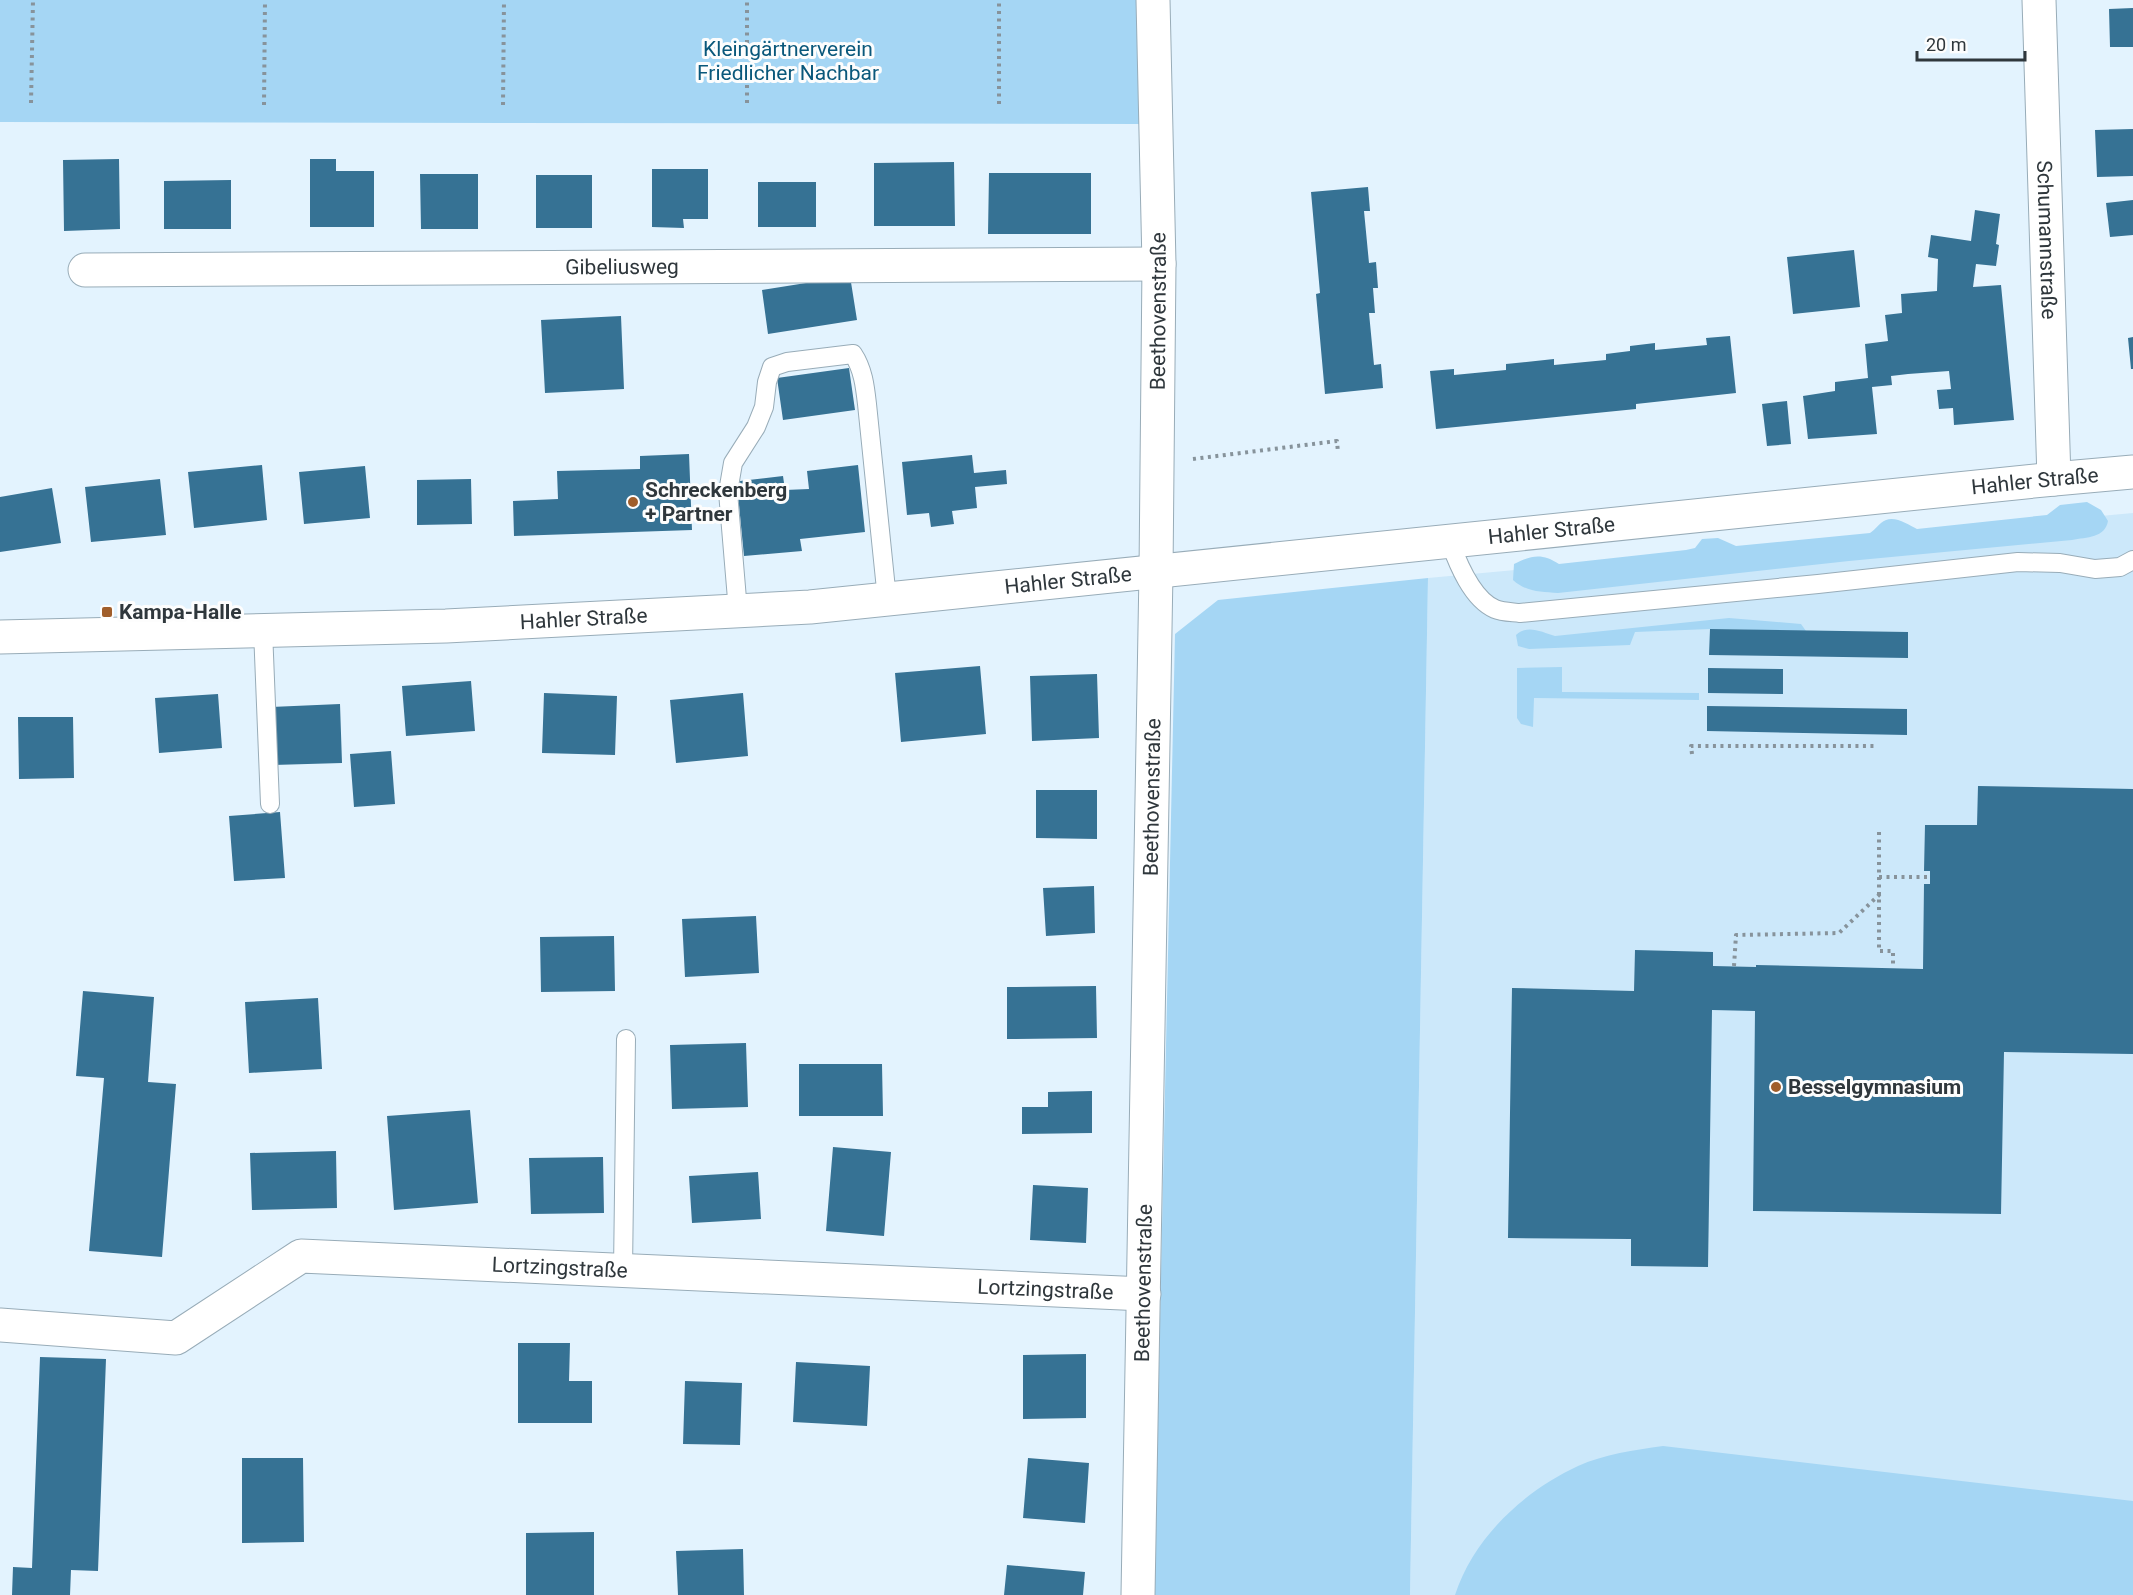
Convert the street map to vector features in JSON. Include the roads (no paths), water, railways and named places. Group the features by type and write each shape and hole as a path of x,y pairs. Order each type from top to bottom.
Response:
{"street":[{"name":"Beethovenstraße","path":"1138,1595 1156,572 1159,264 1153,0"},
{"name":"Schumannstraße","path":"2039,0 2054,479"},
{"name":"Gibeliusweg","path":"85,270 1159,264"},
{"name":"Hahler Straße","path":"0,637 446,626 810,607 2133,472"},
{"name":"Lortzingstraße","path":"0,1325 176,1338 301,1256 1144,1294"}],"lane":[{"path":"738,611 728,492 733,463 756,427 764,406 772,367 787,362 853,354 859,363 864,379 887,599"},
{"path":"1450,542 1458,565 1476,593 1495,609 1520,613 2018,562 2060,563 2095,569 2120,567 2133,560"},
{"path":"263,630 270,804"},
{"path":"623,1270 626,1039"}],"place":[{"name":"Schreckenberg + Partner","path":"633,502"},
{"name":"Kampa-Halle","path":"107,612"},
{"name":"Besselgymnasium","path":"1776,1087"}],"park label":[{"name":"Kleingärtnerverein Friedlicher Nachbar","path":"788,61"}]}
